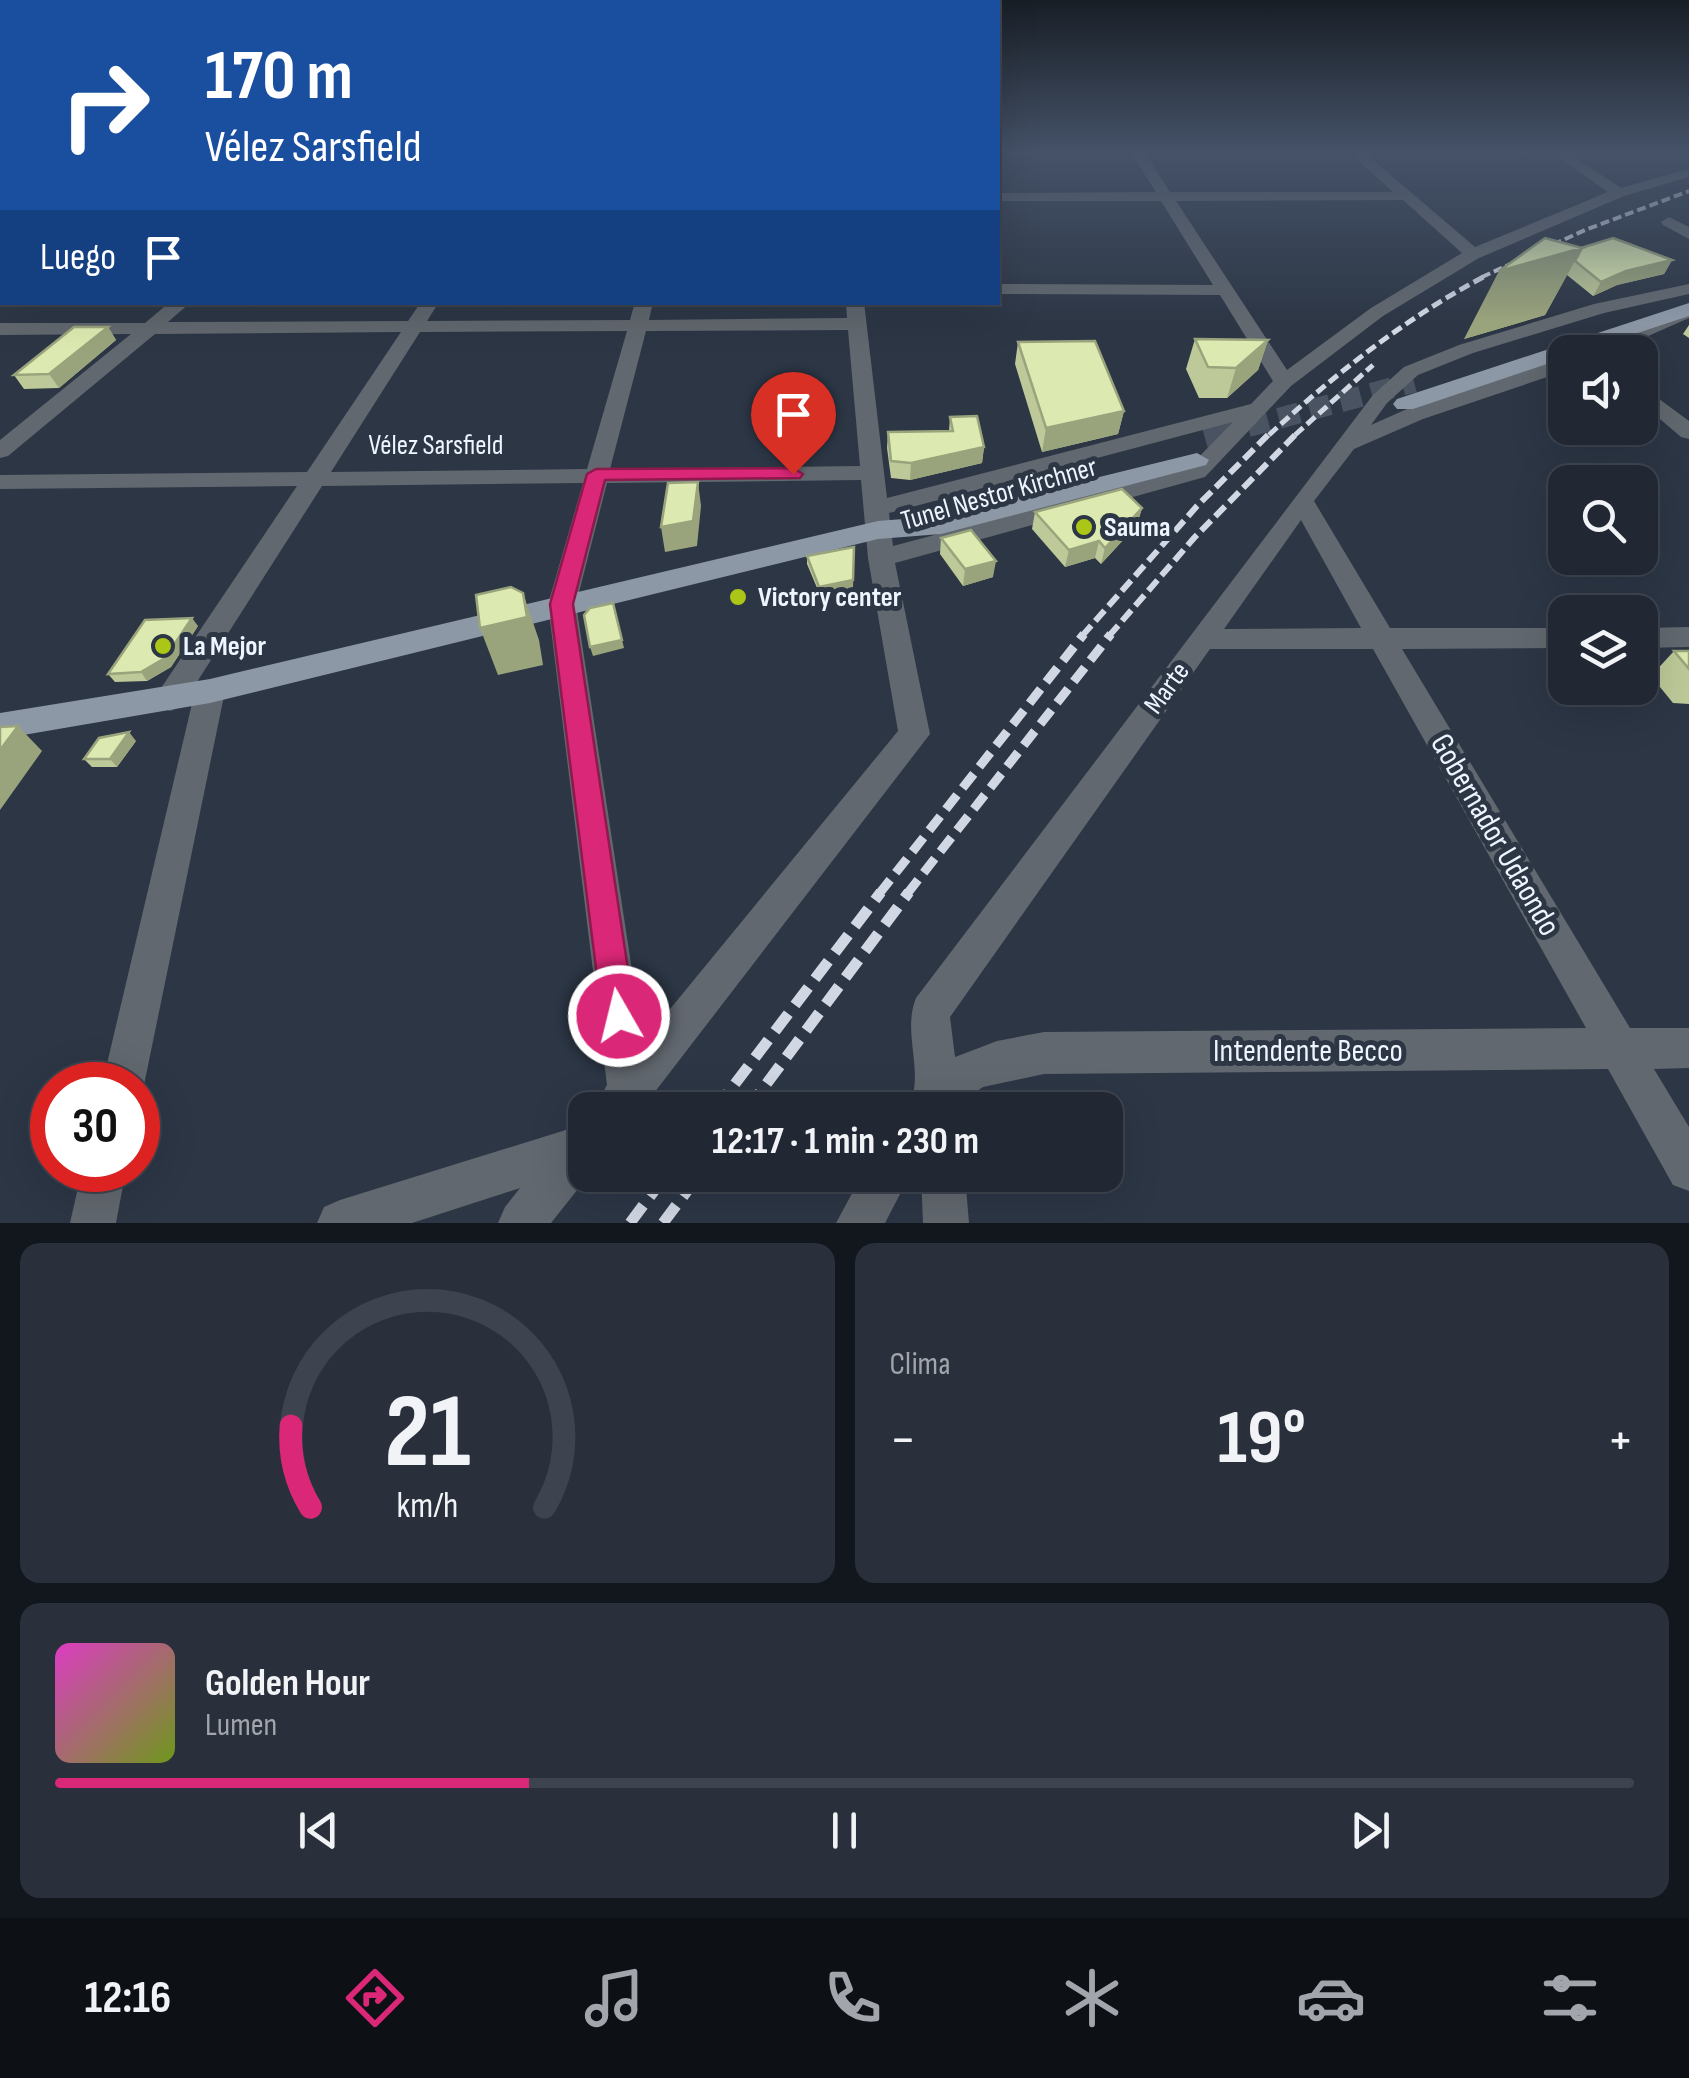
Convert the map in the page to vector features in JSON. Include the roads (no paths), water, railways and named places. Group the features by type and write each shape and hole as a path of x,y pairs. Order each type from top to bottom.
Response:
{"main road":[{"path":"1413,376 1689,289"},
{"path":"1410,409 1689,310"},
{"name":"Tunel Nestor Kirchner","path":"0,726 210,691 562,604 878,532 940,525 1200,456"}],"street":[{"path":"1175,210 1284,382"},
{"path":"1422,210 1473,254"},
{"path":"1200,456 1284,382 1377,312 1473,254 1576,210"},
{"path":"1670,222 1689,234"},
{"path":"1000,289 1225,290"},
{"path":"0,451 179,305"},
{"path":"170,699 428,305"},
{"path":"1634,335 1689,310"},
{"path":"0,329 152,330 416,325 641,314 856,313 878,532 914,734 629,1092"},
{"path":"621,1092 562,604 641,314"},
{"path":"1343,446 1410,409 1548,369"},
{"name":"Marte","path":"934,1092 930,1012 1343,446 1380,399 1413,376"},
{"path":"1380,399 1393,410 1410,409"},
{"path":"1658,404 1684,423"},
{"path":"878,532 1254,410"},
{"name":"Vélez Sarsfield","path":"0,482 872,473"},
{"name":"Gobernador Udaondo","path":"1302,500 1689,1168"},
{"path":"1658,638 1689,637"},
{"path":"1203,639 1548,638"},
{"path":"128,1062 210,691"},
{"name":"Intendente Becco","path":"948,1092 966,1073 1004,1059 1044,1053 1689,1048"},
{"path":"340,1223 568,1151"},
{"path":"520,1223 568,1166"},
{"path":"93,1223 99,1192"},
{"path":"859,1223 878,1192"},
{"path":"944,1192 946,1223"}],"tunnel":[{"path":"1217,435 1414,382"},
{"path":"1205,438 1226,432"}],"railway":[{"path":"1482,277 1638,210"},
{"path":"1269,435 1373,348 1487,275"},
{"path":"1295,435 1373,365"},
{"path":"1082,636 1197,506 1271,432"},
{"path":"1109,636 1194,538 1295,435"},
{"path":"879,894 1084,634"},
{"path":"907,894 1111,634"},
{"path":"729,1092 881,892"},
{"path":"760,1092 909,892"},
{"path":"630,1223 653,1192"},
{"path":"663,1223 686,1192"}],"place":[{"name":"Sauma","path":"1084,527"},
{"name":"Victory center","path":"738,597"},
{"name":"La Mejor","path":"163,646"}]}
